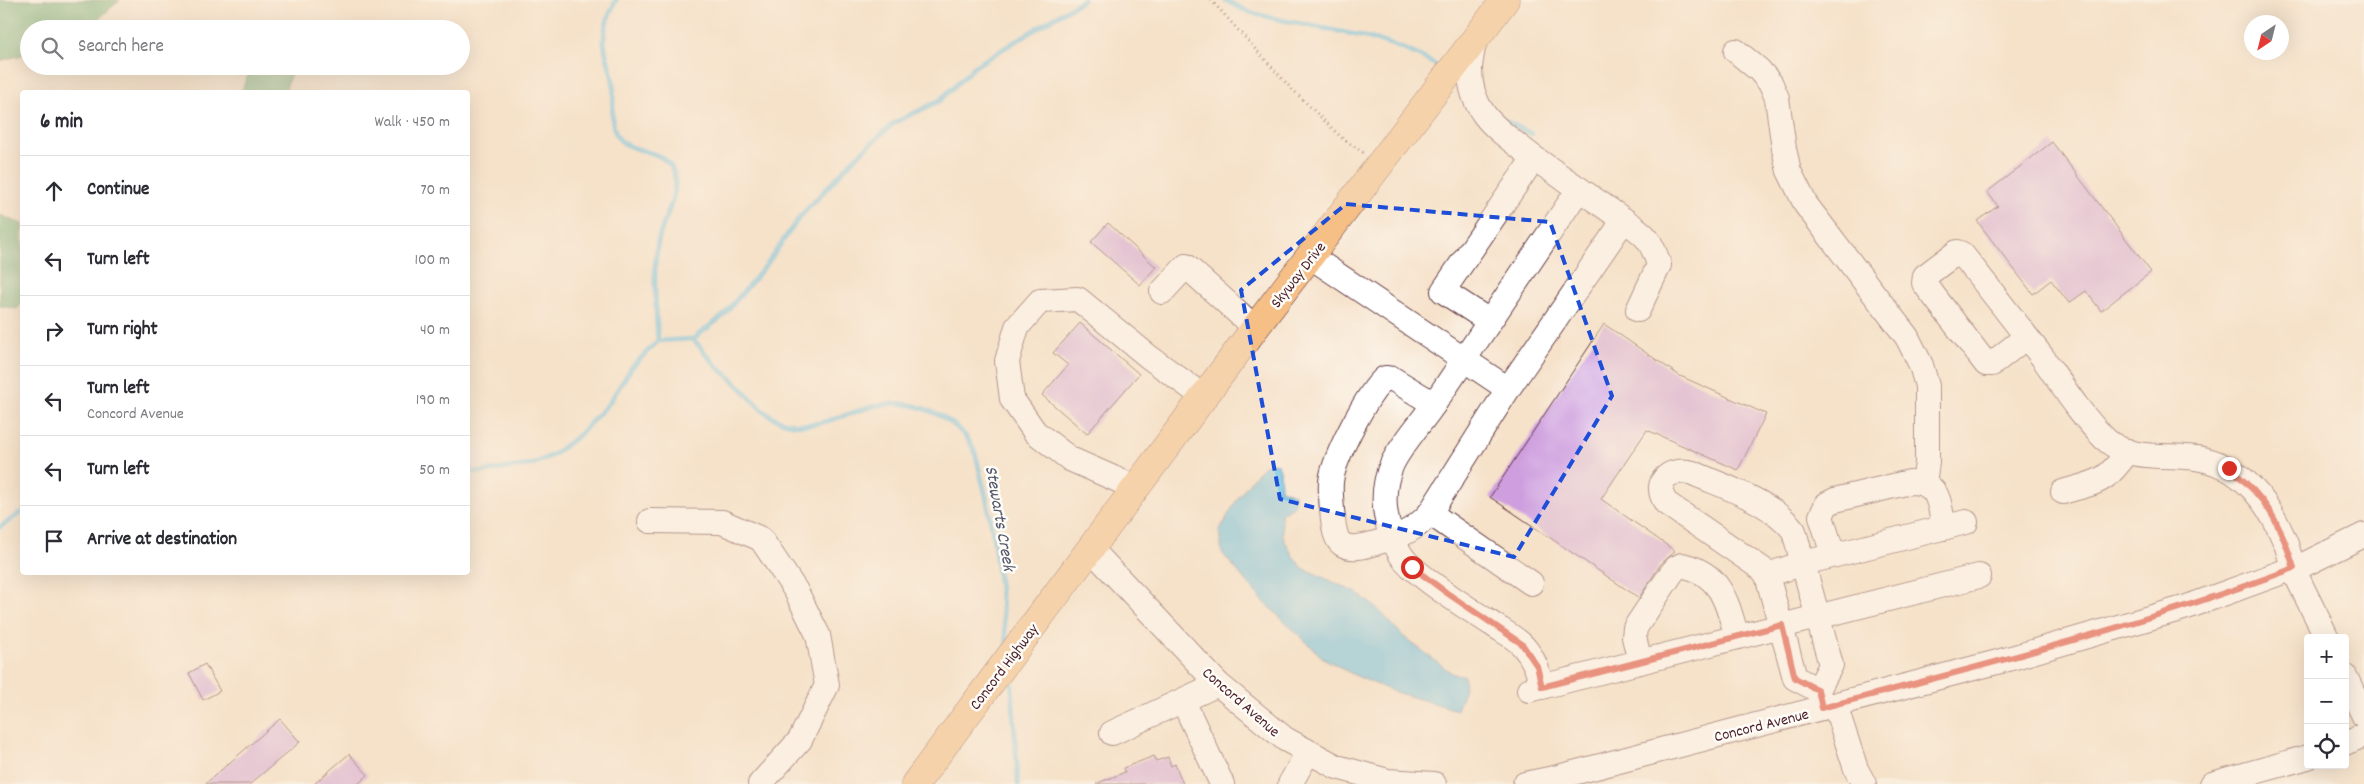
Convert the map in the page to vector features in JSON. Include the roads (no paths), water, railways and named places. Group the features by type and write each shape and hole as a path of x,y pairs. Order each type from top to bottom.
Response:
{"highway":[{"name":"Skyway Drive","path":"1091,549 1255,328 1311,257 1378,164 1505,0"},
{"name":"Concord Highway","path":"915,784 1091,549"}],"street":[{"path":"1475,40 1470,70 1474,101 1487,118 1534,158 1642,232 1653,245 1659,266 1638,310"},
{"path":"1736,51 1759,70 1771,84 1777,98 1789,171 1806,205 1906,336 1921,365 1927,395 1927,462 1924,484"},
{"path":"1489,321 1443,291 1534,158"},
{"path":"1579,189 1393,463 1386,481 1384,498 1386,518 1401,555 1412,567 1447,593 1522,644 1537,666 1535,688 1979,576"},
{"path":"1434,404 1392,379 1385,378 1380,382 1354,424 1331,480 1335,533 1341,544 1350,547 1393,538 1418,526 1430,513 1508,389 1624,220"},
{"path":"2026,337 1992,364 1986,364 1924,283 1925,276 1957,252 1962,254 2026,337 2082,412 2106,440 2128,451 2152,456 2197,458 2229,468 2252,486 2268,506 2286,545 2294,568 2325,634"},
{"path":"1311,257 1508,389"},
{"path":"1162,292 1186,266 1255,328"},
{"path":"1136,488 1070,459 1035,432 1012,399 1007,361 1017,326 1040,301 1078,299 1149,358 1204,397"},
{"path":"2063,492 2103,480 2114,472 2128,451"},
{"path":"1825,701 1831,665 1794,531 1784,518 1772,509 1693,473 1682,470 1674,472 1665,478 1660,485 1660,494 1666,503 1762,569 1767,575 1795,678 1825,701 1864,784"},
{"path":"1767,575 1833,555 1955,525 1929,485 1910,482 1835,500 1827,504 1821,516 1833,555"},
{"path":"1430,513 1532,583"},
{"path":"650,520 722,522 761,539 796,591 818,635 827,685 800,740 760,784"},
{"name":"Concord Avenue","path":"1525,784 1554,778 1825,701 2001,661 2187,607 2294,568 2364,535"},
{"name":"Concord Avenue","path":"1091,549 1218,684 1285,739 1337,767 1388,780 1434,784"},
{"path":"1640,662 1634,638 1635,628 1671,574 1682,565 1705,574 1719,588 1727,600 1737,637"},
{"path":"2346,679 2364,716"},
{"path":"1112,733 1218,684"},
{"path":"1183,701 1222,784"},
{"path":"2349,741 2364,735"},
{"path":"1290,784 1308,752"},
{"path":"2212,784 2304,758"}],"water":[{"path":"1267,463 1278,464 1281,489 1295,495 1294,506 1281,513 1283,537 1293,556 1303,568 1357,593 1377,608 1404,637 1453,674 1464,675 1465,688 1457,710 1392,691 1354,675 1323,658 1263,601 1222,553 1219,531 1239,496"}],"waterway":[{"path":"616,0 606,24 604,35 605,50 613,81 612,114 614,128 616,134 629,146 658,156 666,161 672,168 675,180 671,204 660,234 656,254 655,291 658,341"},
{"path":"693,339 723,316 766,265 799,218 854,159 894,123 939,101 975,66 1083,0"},
{"path":"1225,0 1256,14 1352,34 1399,47 1442,69"},
{"path":"1504,120 1532,134"},
{"name":"Stewarts Creek","path":"470,472 483,472 533,464 553,455 579,435 609,403 632,367 658,341 693,339 715,365 757,405 769,415 784,422 797,425 823,422 873,406 886,404 910,405 922,408 945,419 964,434 977,458 990,515 1007,644"},
{"name":"Stewarts Creek","path":"0,527 20,513"},
{"name":"Stewarts Creek","path":"1011,672 1018,784"}]}
